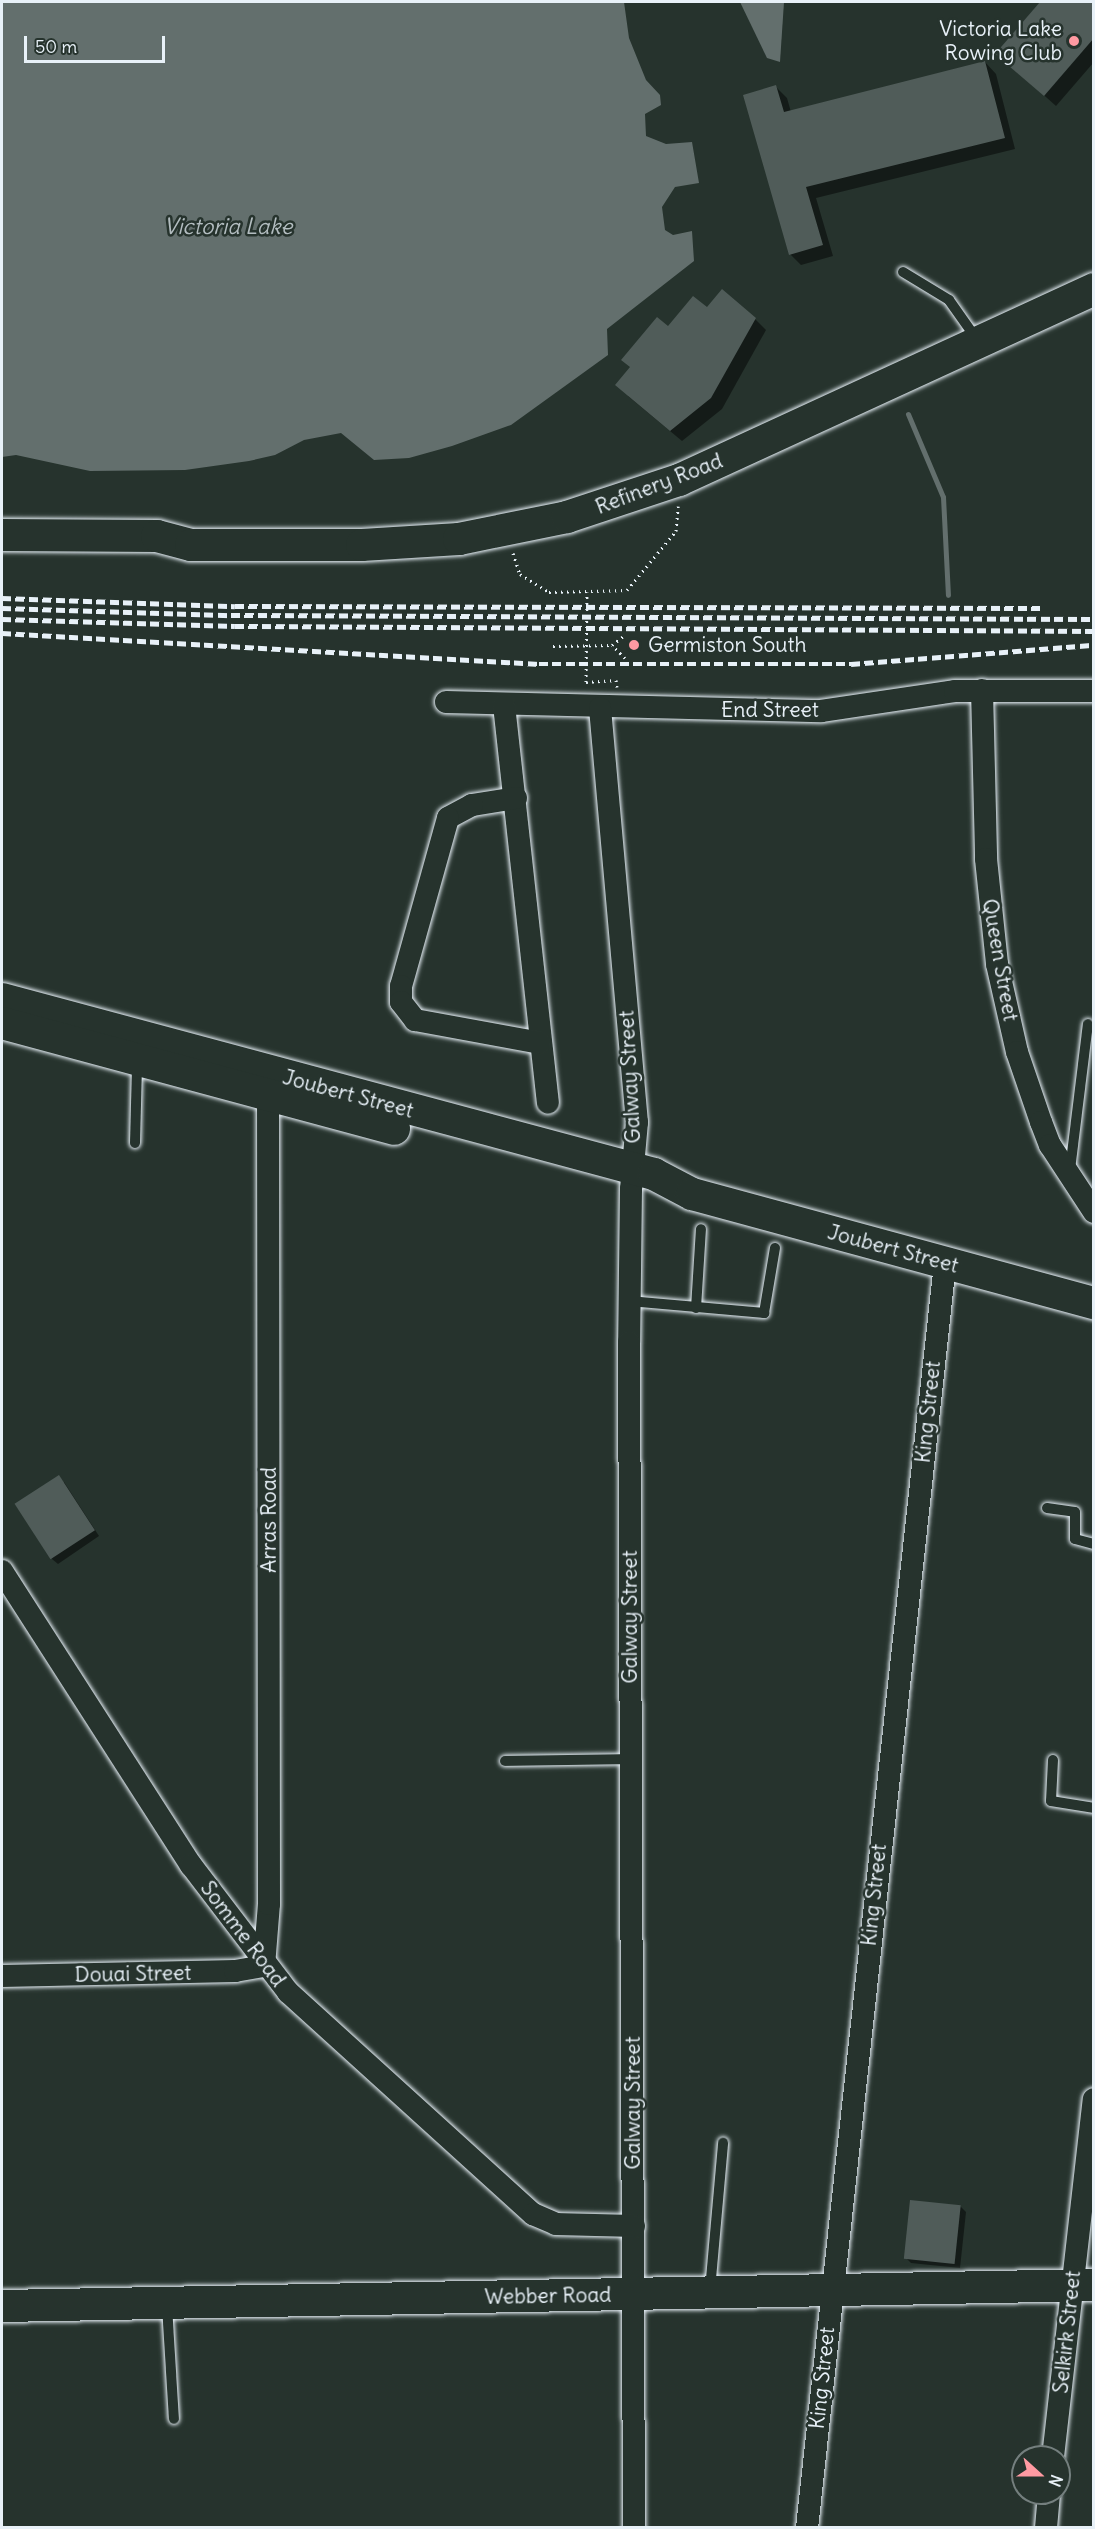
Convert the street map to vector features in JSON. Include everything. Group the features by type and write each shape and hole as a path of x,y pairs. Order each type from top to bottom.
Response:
{"main road":[{"name":"Refinery Road","path":"191,545 362,546 459,539 567,517 679,480 1094,289"},
{"path":"2,535 158,536 191,545"},
{"path":"2,556 157,556 191,545"},
{"name":"Joubert Street","path":"2,999 268,1085 632,1179 654,1174 692,1194 1094,1303"},
{"name":"Joubert Street","path":"2,1023 137,1060 268,1085"},
{"name":"Webber Road","path":"2,2306 1083,2286"}],"street":[{"name":"End Street","path":"446,702 600,708 821,711 982,690 1094,691"},
{"name":"Queen Street","path":"982,690 986,858 997,964 1017,1052 1050,1145 1094,1212"},
{"path":"504,705 548,1103"},
{"name":"Galway Street","path":"600,708 637,1122 632,1179 629,1301 634,2226 631,2294 634,2528"},
{"path":"516,798 472,805 448,818 401,986 401,1002 415,1020 540,1043"},
{"name":"Arras Road","path":"264,1966 269,1904 268,1085"},
{"name":"King Street","path":"807,2528 830,2290 945,1263"},
{"name":"Somme Road","path":"2,1571 191,1866 264,1966 288,1992 533,2214 556,2224 634,2226"},
{"name":"Douai Street","path":"2,1976 235,1971 264,1966"},
{"name":"Selkirk Street","path":"1055,2445 1083,2286 1094,2099"},
{"path":"1046,2528 1048,2505"}],"lane":[{"path":"903,272 949,300 978,341"},
{"path":"1070,1175 1088,1024"},
{"path":"135,1143 137,1060"},
{"path":"696,1308 701,1229"},
{"path":"629,1301 764,1313 775,1248"},
{"path":"1047,1508 1075,1512 1075,1539 1094,1544"},
{"path":"505,1761 631,1759"},
{"path":"1053,1760 1051,1801 1094,1808"},
{"path":"710,2293 723,2144"},
{"path":"167,2303 174,2419"}],"path":[{"path":"506,530 520,574 549,592 627,590 676,531 679,480"},
{"path":"587,592 586,682 616,680"},
{"path":"553,646 612,645 625,635"},
{"path":"612,645 625,658"}],"water":[{"name":"Victoria Lake","path":"2,2 624,2 629,38 646,80 660,95 661,105 645,114 646,136 666,144 692,142 699,183 675,187 662,207 665,230 673,235 692,231 694,261 607,329 608,355 511,425 452,446 409,458 374,460 341,433 304,440 275,455 185,470 90,471 16,455 2,457"},
{"path":"740,2 784,2 780,62 767,58"}],"building":[{"path":"1040,2 1094,2 1094,38 1044,96 995,54"},
{"path":"985,61 1005,138 806,187 823,245 789,255 743,95 776,85 784,112"},
{"path":"722,289 756,318 711,398 670,431 615,385 630,367 621,360 657,317 668,326 693,296 707,307"},
{"path":"59,1475 95,1530 50,1559 15,1504"},
{"path":"910,2200 961,2205 955,2264 904,2259"}],"waterway":[{"path":"908,414 943,497 948,595"}],"railway":[{"path":"2,598 235,606 1040,608"},
{"path":"2,608 231,615 1094,619"},
{"path":"2,619 235,626 1094,631"},
{"path":"2,633 539,664 851,664 1094,645"}],"place":[{"name":"Victoria Lake Rowing Club","path":"1074,41"},
{"name":"Germiston South","path":"634,645"}]}
